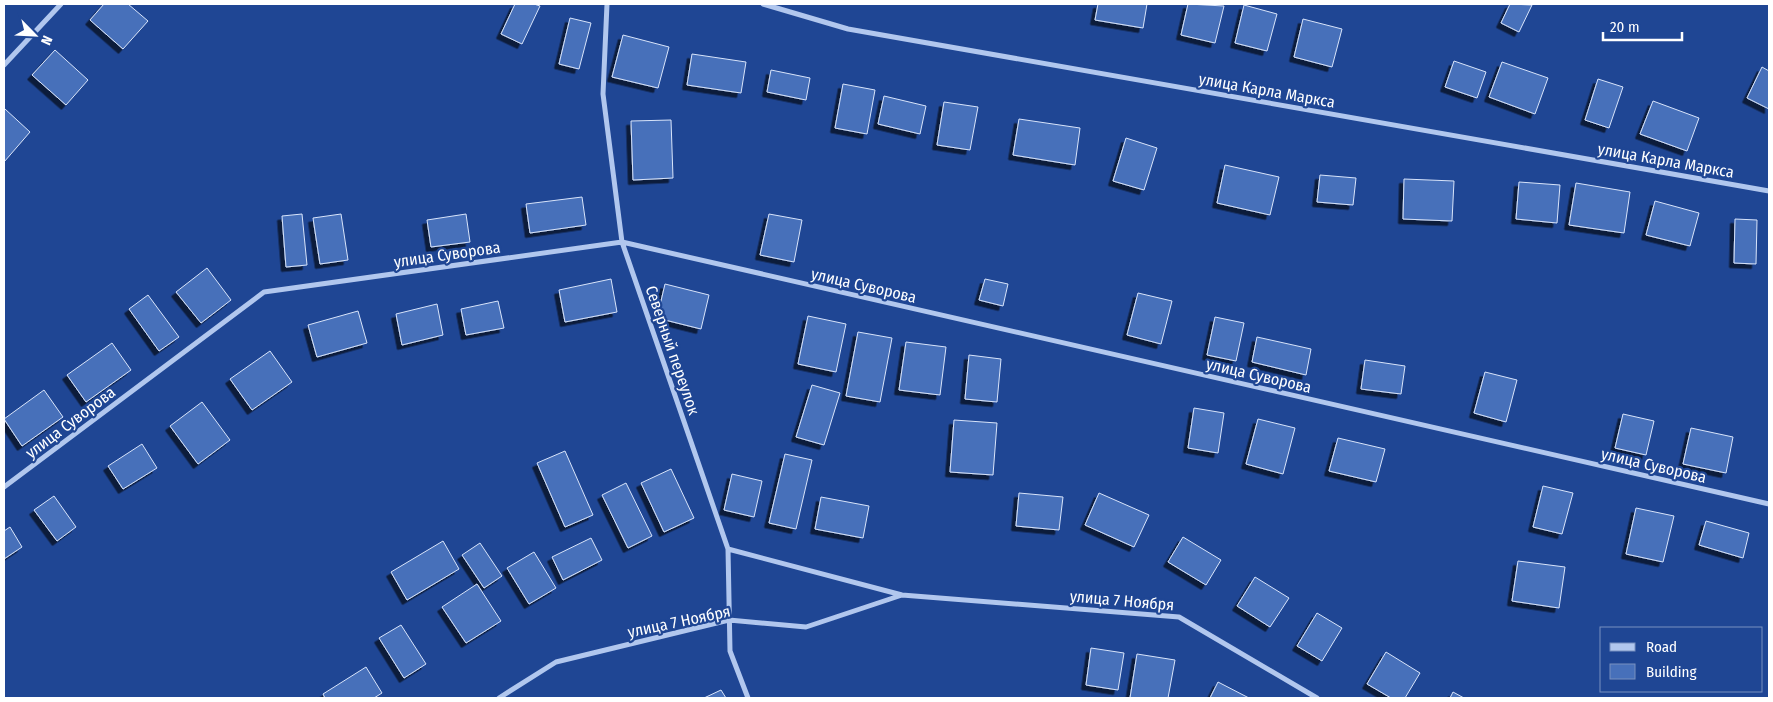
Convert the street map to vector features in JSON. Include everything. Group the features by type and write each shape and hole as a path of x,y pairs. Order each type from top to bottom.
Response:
{"street":[{"path":"4,65 61,4"},
{"name":"Северный переулок","path":"608,4 603,94 622,242 728,549 730,651 748,698"},
{"name":"улица Карла Маркса","path":"763,4 848,30 1769,191"},
{"name":"улица Суворова","path":"4,487 264,292 622,242 1769,504"},
{"name":"улица 7 Ноября","path":"728,549 902,595 1179,617 1317,698"},
{"name":"улица 7 Ноября","path":"499,698 556,662 730,620 806,627 902,595"}],"building":[{"path":"104,4 128,4 148,21 123,49 90,20"},
{"path":"515,4 534,4 540,6 522,44 501,34"},
{"path":"1098,4 1147,4 1143,28 1095,20"},
{"path":"1188,4 1224,6 1215,43 1181,35"},
{"path":"1510,4 1532,5 1519,32 1501,23"},
{"path":"1244,5 1277,14 1267,51 1235,43"},
{"path":"570,18 591,23 579,69 559,64"},
{"path":"1303,19 1342,29 1332,67 1294,57"},
{"path":"623,35 669,47 658,88 612,77"},
{"path":"55,50 88,80 66,105 32,75"},
{"path":"692,54 746,62 741,93 687,85"},
{"path":"1454,61 1486,72 1477,98 1445,87"},
{"path":"1502,62 1548,78 1535,114 1489,97"},
{"path":"1762,67 1769,71 1769,109 1747,98"},
{"path":"771,70 810,78 806,100 767,92"},
{"path":"1598,79 1623,87 1609,128 1585,120"},
{"path":"843,84 875,90 867,134 835,128"},
{"path":"884,96 926,106 920,134 878,124"},
{"path":"1653,101 1699,118 1687,151 1640,134"},
{"path":"944,102 978,107 970,150 937,145"},
{"path":"5,109 30,132 4,162 4,111"},
{"path":"1019,119 1080,128 1075,165 1013,155"},
{"path":"671,120 673,178 633,180 631,121"},
{"path":"1126,138 1157,148 1144,190 1113,181"},
{"path":"1225,165 1279,177 1270,215 1217,203"},
{"path":"1320,175 1356,178 1353,205 1317,202"},
{"path":"1404,179 1454,181 1452,221 1403,219"},
{"path":"1519,182 1560,185 1557,223 1516,219"},
{"path":"1576,183 1630,192 1624,233 1569,225"},
{"path":"582,197 586,225 530,233 526,204"},
{"path":"1655,201 1699,213 1690,246 1646,235"},
{"path":"302,214 307,265 286,267 282,216"},
{"path":"341,214 348,260 320,264 313,218"},
{"path":"466,214 470,242 431,247 427,220"},
{"path":"769,214 802,220 794,262 760,255"},
{"path":"1735,219 1757,220 1756,264 1734,263"},
{"path":"207,268 231,300 201,323 176,292"},
{"path":"611,279 617,312 565,322 559,290"},
{"path":"985,279 1008,284 1003,306 979,300"},
{"path":"665,284 709,295 701,329 657,318"},
{"path":"1138,293 1172,301 1161,344 1127,335"},
{"path":"148,295 179,337 159,351 129,309"},
{"path":"498,301 504,328 466,335 461,309"},
{"path":"437,304 443,335 402,345 396,314"},
{"path":"358,311 367,343 317,357 308,325"},
{"path":"808,316 846,324 836,372 798,364"},
{"path":"1215,317 1244,323 1236,361 1207,355"},
{"path":"858,332 892,338 880,402 846,396"},
{"path":"1257,337 1311,349 1306,375 1252,362"},
{"path":"906,342 946,347 940,395 899,390"},
{"path":"112,343 131,370 86,402 67,375"},
{"path":"270,351 292,382 252,410 230,379"},
{"path":"969,355 1001,359 997,402 965,399"},
{"path":"1365,360 1405,366 1401,394 1361,389"},
{"path":"1485,372 1517,380 1506,422 1474,413"},
{"path":"812,385 840,393 824,445 796,437"},
{"path":"44,390 63,417 22,446 4,419"},
{"path":"202,402 230,440 198,464 170,426"},
{"path":"1194,408 1224,413 1218,453 1188,448"},
{"path":"1623,414 1654,421 1646,455 1615,448"},
{"path":"1258,419 1295,428 1283,474 1246,464"},
{"path":"954,420 997,423 993,475 950,472"},
{"path":"1691,428 1733,437 1726,473 1683,464"},
{"path":"1338,438 1385,449 1376,482 1329,471"},
{"path":"142,444 157,468 123,489 108,466"},
{"path":"565,451 593,515 565,527 537,463"},
{"path":"785,454 812,460 796,529 769,523"},
{"path":"671,469 694,518 664,532 641,483"},
{"path":"732,474 762,481 754,517 724,510"},
{"path":"626,483 652,536 628,548 602,495"},
{"path":"1543,486 1573,493 1562,534 1533,527"},
{"path":"1019,493 1063,497 1059,530 1016,526"},
{"path":"1099,493 1149,515 1134,547 1085,525"},
{"path":"54,496 76,527 57,541 34,510"},
{"path":"821,497 869,506 863,538 815,529"},
{"path":"1636,508 1674,516 1663,562 1626,554"},
{"path":"1706,521 1749,533 1743,558 1699,545"},
{"path":"10,527 22,547 4,559 4,531"},
{"path":"1183,537 1221,560 1206,585 1168,562"},
{"path":"591,538 602,560 563,580 552,557"},
{"path":"443,541 459,569 407,600 391,572"},
{"path":"480,543 502,576 484,588 462,555"},
{"path":"534,552 556,588 529,604 507,568"},
{"path":"1518,561 1565,567 1559,608 1512,601"},
{"path":"1255,577 1289,598 1270,627 1237,606"},
{"path":"477,584 501,621 466,643 442,607"},
{"path":"1317,613 1342,628 1322,661 1297,646"},
{"path":"401,625 426,664 404,678 379,638"},
{"path":"1091,648 1124,653 1118,690 1086,685"},
{"path":"1386,652 1420,673 1405,698 1391,698 1367,684"},
{"path":"1137,654 1175,660 1168,698 1130,698"},
{"path":"366,667 382,693 374,698 325,698 323,694"},
{"path":"1218,682 1249,698 1210,698"},
{"path":"721,690 726,698 704,698"},
{"path":"1453,692 1464,698 1450,698"}]}
